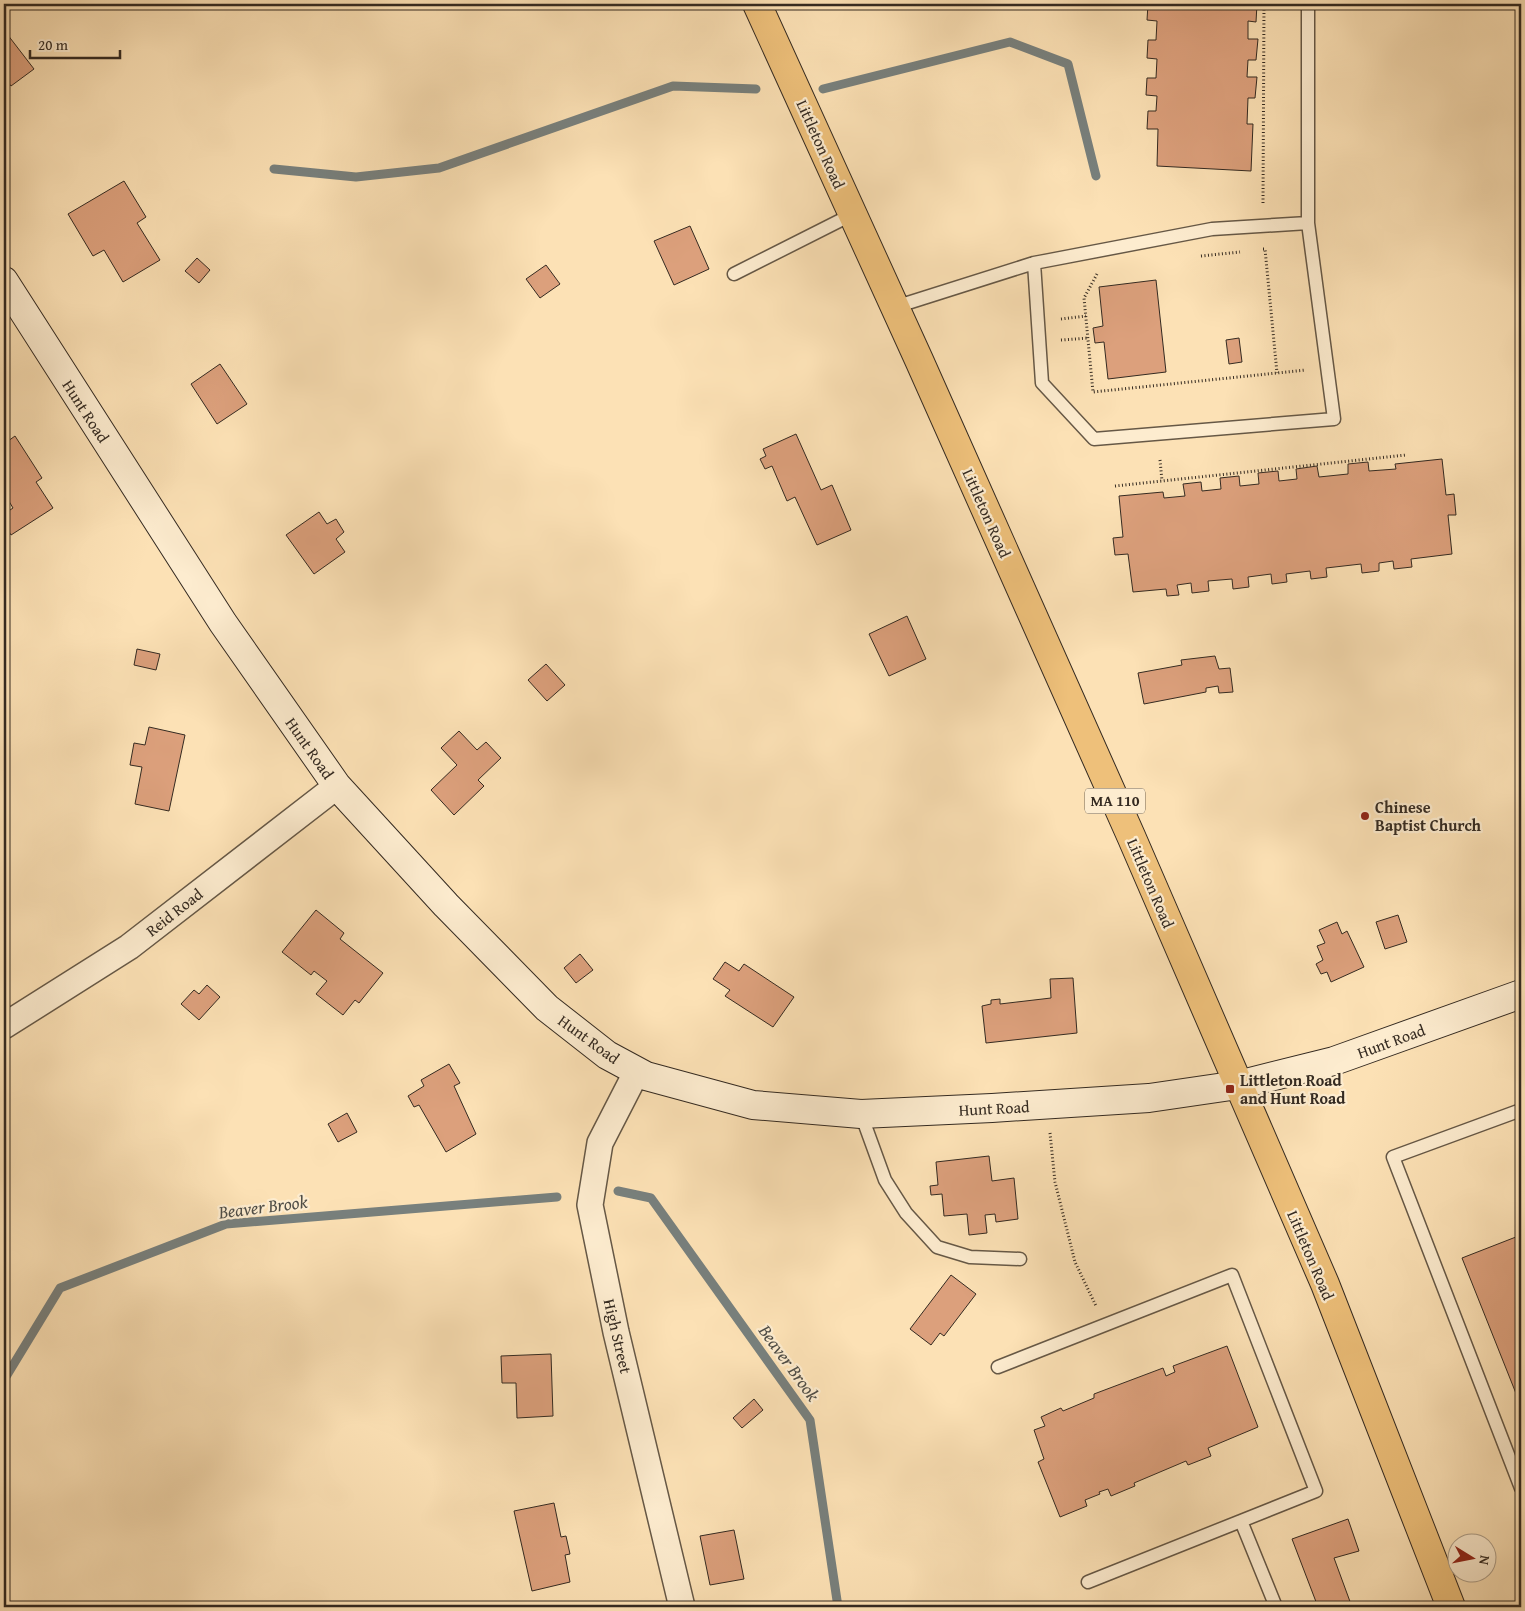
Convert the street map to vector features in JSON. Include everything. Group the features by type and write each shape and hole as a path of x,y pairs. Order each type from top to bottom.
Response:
{"main road":[{"name":"Littleton Road","path":"758,4 1131,836 1324,1284 1451,1607"}],"street":[{"name":"Hunt Road","path":"4,282 223,623 337,786 446,905 546,1008 607,1055 646,1076 753,1104 861,1114 1149,1098 1238,1085 1334,1061 1521,994"},
{"name":"Reid Road","path":"4,1026 129,947 337,786"},
{"name":"High Street","path":"637,1071 600,1143 590,1205 616,1332 682,1607"}],"lane":[{"path":"1034,263 1042,383 1094,439 1334,420 1308,222 1308,4"},
{"path":"734,274 853,214"},
{"path":"895,307 1034,263 1212,229 1308,222"},
{"path":"1521,1110 1393,1157 1521,1488"},
{"path":"861,1114 885,1180 906,1213 937,1247 970,1257 1020,1259"},
{"path":"998,1367 1232,1275 1316,1492 1088,1582"},
{"path":"1241,1521 1276,1607"}],"path":[{"path":"1263,204 1264,4"},
{"path":"1256,250 1265,249 1277,373"},
{"path":"1198,256 1246,251"},
{"path":"1102,266 1084,298 1093,392 1327,368"},
{"path":"1061,319 1086,316"},
{"path":"1039,342 1088,338"},
{"path":"1116,486 1406,455"},
{"path":"1160,460 1162,481"},
{"path":"1048,1104 1055,1182 1073,1255 1106,1324"}],"building":[{"path":"1148,4 1257,4 1256,22 1248,21 1248,39 1258,39 1256,60 1248,60 1247,77 1257,77 1255,98 1248,98 1247,124 1253,124 1251,171 1157,166 1158,129 1147,129 1148,111 1156,111 1157,96 1146,95 1147,78 1156,78 1157,59 1147,58 1148,40 1156,40 1157,21 1147,20"},
{"path":"4,30 34,69 11,86 4,77"},
{"path":"124,181 146,217 137,223 160,260 123,282 104,250 93,256 68,214"},
{"path":"690,226 709,269 674,285 654,241"},
{"path":"197,258 210,270 199,283 185,271"},
{"path":"546,265 560,284 540,298 526,279"},
{"path":"1156,280 1166,372 1108,379 1104,342 1095,343 1093,328 1103,326 1099,287"},
{"path":"1239,338 1242,362 1229,364 1226,340"},
{"path":"220,364 247,404 217,424 191,384"},
{"path":"796,434 821,490 832,485 851,530 817,545 795,497 787,501 772,466 765,469 760,459 766,456 763,449"},
{"path":"15,436 42,478 36,482 53,508 11,535 4,523 4,514 13,508 4,493 4,444"},
{"path":"1442,459 1446,495 1454,494 1456,515 1448,515 1452,554 1411,559 1412,567 1394,569 1393,561 1379,563 1379,571 1362,573 1361,564 1326,568 1327,577 1311,579 1310,571 1286,574 1287,582 1272,584 1271,574 1248,577 1249,587 1233,589 1232,579 1208,581 1209,591 1192,593 1191,583 1177,585 1179,595 1167,596 1166,589 1133,592 1128,554 1115,555 1113,538 1123,537 1119,496 1163,492 1164,498 1185,496 1183,484 1201,482 1202,491 1221,489 1220,478 1239,476 1240,486 1259,484 1258,473 1278,471 1279,481 1297,479 1296,469 1317,466 1319,477 1348,474 1348,464 1368,462 1369,471 1396,469 1395,464"},
{"path":"319,512 327,524 336,519 344,532 336,539 345,552 314,574 286,535"},
{"path":"907,616 926,659 889,676 869,634"},
{"path":"137,649 160,654 156,670 134,665"},
{"path":"1215,656 1219,669 1230,668 1233,692 1219,693 1218,686 1206,688 1206,692 1144,704 1138,673 1182,665 1181,660"},
{"path":"546,664 565,685 547,701 528,680"},
{"path":"149,727 185,735 169,811 135,804 142,767 130,765 134,743 145,745"},
{"path":"459,731 477,750 486,742 501,758 478,780 484,786 454,815 431,790 457,765 441,748"},
{"path":"316,910 344,933 340,939 383,973 359,1003 355,1000 343,1015 316,994 327,981 314,971 311,975 282,952"},
{"path":"1398,915 1407,942 1385,949 1376,922"},
{"path":"1337,922 1342,934 1347,931 1364,967 1331,982 1327,972 1321,974 1316,964 1323,960 1317,946 1325,943 1319,930"},
{"path":"580,954 593,970 576,983 564,968"},
{"path":"725,962 739,971 744,964 794,997 773,1027 725,996 730,990 713,979"},
{"path":"1073,978 1077,1033 986,1043 982,1006 991,1004 991,1000 1000,999 1000,1004 1051,998 1050,979"},
{"path":"207,985 220,997 199,1020 181,1004 194,990 199,994"},
{"path":"449,1064 460,1083 454,1086 476,1134 446,1152 419,1105 414,1107 408,1096 424,1086 421,1080"},
{"path":"347,1113 357,1132 338,1142 328,1124"},
{"path":"989,1156 992,1181 1014,1178 1018,1219 996,1222 995,1214 985,1215 987,1233 969,1235 967,1214 944,1216 942,1194 931,1195 930,1186 938,1185 936,1162"},
{"path":"1521,1235 1521,1406 1462,1258"},
{"path":"951,1275 976,1294 944,1336 940,1333 931,1345 910,1329"},
{"path":"1227,1346 1258,1427 1208,1448 1211,1456 1188,1465 1186,1461 1134,1483 1135,1486 1111,1496 1108,1489 1099,1492 1100,1494 1085,1500 1087,1506 1060,1517 1038,1462 1044,1459 1034,1430 1045,1426 1041,1417 1061,1408 1063,1411 1094,1398 1094,1394 1163,1368 1166,1376 1175,1372 1173,1366"},
{"path":"551,1354 553,1416 517,1418 516,1383 502,1383 501,1356"},
{"path":"754,1399 763,1410 742,1428 733,1418"},
{"path":"554,1503 561,1537 566,1536 570,1554 565,1555 570,1582 532,1591 514,1511"},
{"path":"1348,1519 1359,1551 1334,1558 1352,1607 1318,1607 1292,1539"},
{"path":"734,1530 744,1579 710,1585 700,1536"},
{"path":"1200,1603 1202,1607 1183,1607"}],"waterway":[{"path":"823,89 1010,42 1068,64 1096,176"},
{"path":"274,169 356,177 439,168 673,86 756,89"},
{"name":"Beaver Brook","path":"618,1191 651,1198 810,1420 838,1607"},
{"name":"Beaver Brook","path":"4,1380 60,1288 226,1224 557,1197"}],"place":[{"name":"Chinese Baptist Church","path":"1365,816"},
{"name":"Littleton Road and Hunt Road","path":"1230,1089"}]}
